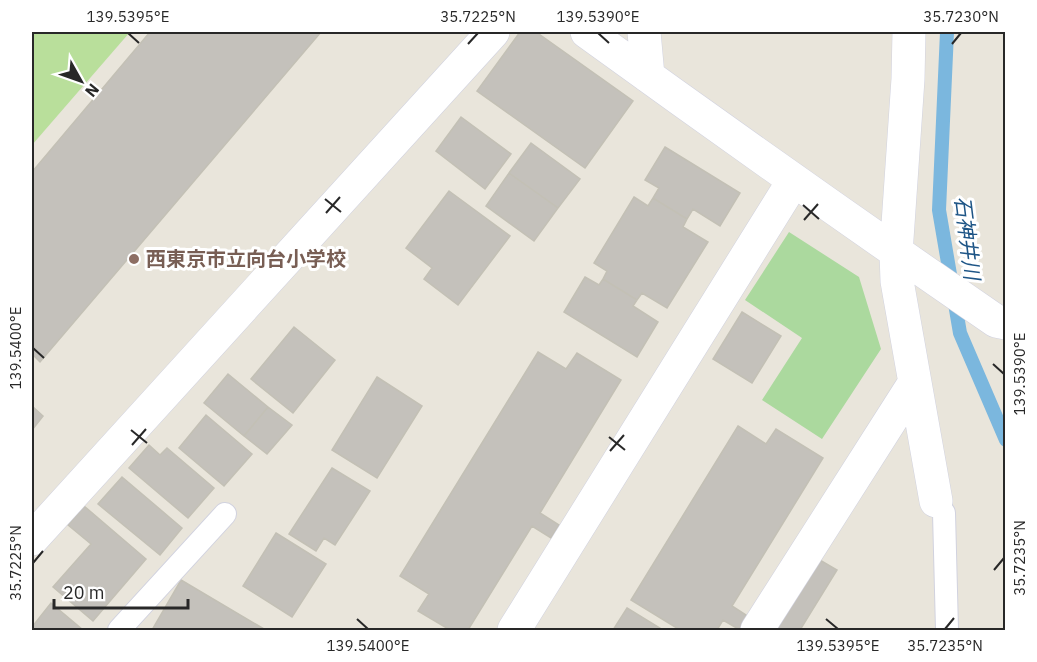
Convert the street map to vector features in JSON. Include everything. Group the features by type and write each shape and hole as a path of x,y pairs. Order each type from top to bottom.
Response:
{"street":[{"path":"32,539 493,32"},
{"path":"587,32 903,257 1001,322"},
{"path":"644,32 648,76"},
{"path":"909,32 903,257 897,281 936,501"},
{"path":"514,630 794,180"},
{"path":"757,630 915,382"}],"lane":[{"path":"936,501 944,513 947,630"},
{"path":"119,630 225,514"}],"green space":[{"path":"32,32 130,32 32,145"},
{"path":"789,232 859,277 881,349 822,439 762,400 802,338 745,300"}],"building":[{"path":"150,32 321,32 40,362 32,354 32,172"},
{"path":"520,32 536,32 633,101 585,168 477,91"},
{"path":"461,117 511,154 485,189 436,151"},
{"path":"531,143 580,179 558,208 509,173"},
{"path":"665,147 740,193 720,226 693,209 687,219 653,198 659,188 645,180"},
{"path":"509,173 558,208 534,241 486,206"},
{"path":"449,191 510,236 458,305 424,279 432,268 406,248"},
{"path":"634,197 648,206 653,198 687,219 683,227 708,242 667,308 642,293 637,300 603,279 607,271 594,263"},
{"path":"585,277 599,285 603,279 637,300 633,306 658,322 637,357 564,312"},
{"path":"742,312 781,336 752,383 713,359"},
{"path":"294,327 335,360 293,413 251,379"},
{"path":"538,352 566,369 577,353 621,380 540,513 559,525 551,538 532,526 468,630 450,630 418,611 429,594 400,576"},
{"path":"228,374 268,407 244,436 204,403"},
{"path":"377,377 422,406 377,478 332,450"},
{"path":"32,406 43,416 32,430"},
{"path":"268,407 292,425 267,454 244,436"},
{"path":"206,415 252,454 224,486 179,448"},
{"path":"738,426 766,444 776,429 823,458 732,606 749,617 740,630 723,620 717,630 680,630 631,600"},
{"path":"149,445 160,455 167,448 214,488 188,518 129,468"},
{"path":"332,468 370,491 335,545 324,538 316,551 289,534"},
{"path":"122,477 182,528 160,555 98,504"},
{"path":"84,506 146,559 93,621 53,587 91,544 68,525"},
{"path":"276,533 326,564 292,617 243,586"},
{"path":"818,559 837,570 800,630 774,630"},
{"path":"181,580 264,629 152,630"},
{"path":"51,603 83,630 32,630"},
{"path":"627,608 663,630 613,630"}],"waterway":[{"name":"石神井川","path":"947,32 939,210 960,333 1006,440"}],"place":[{"name":"西東京市立向台小学校","path":"134,259"}]}
